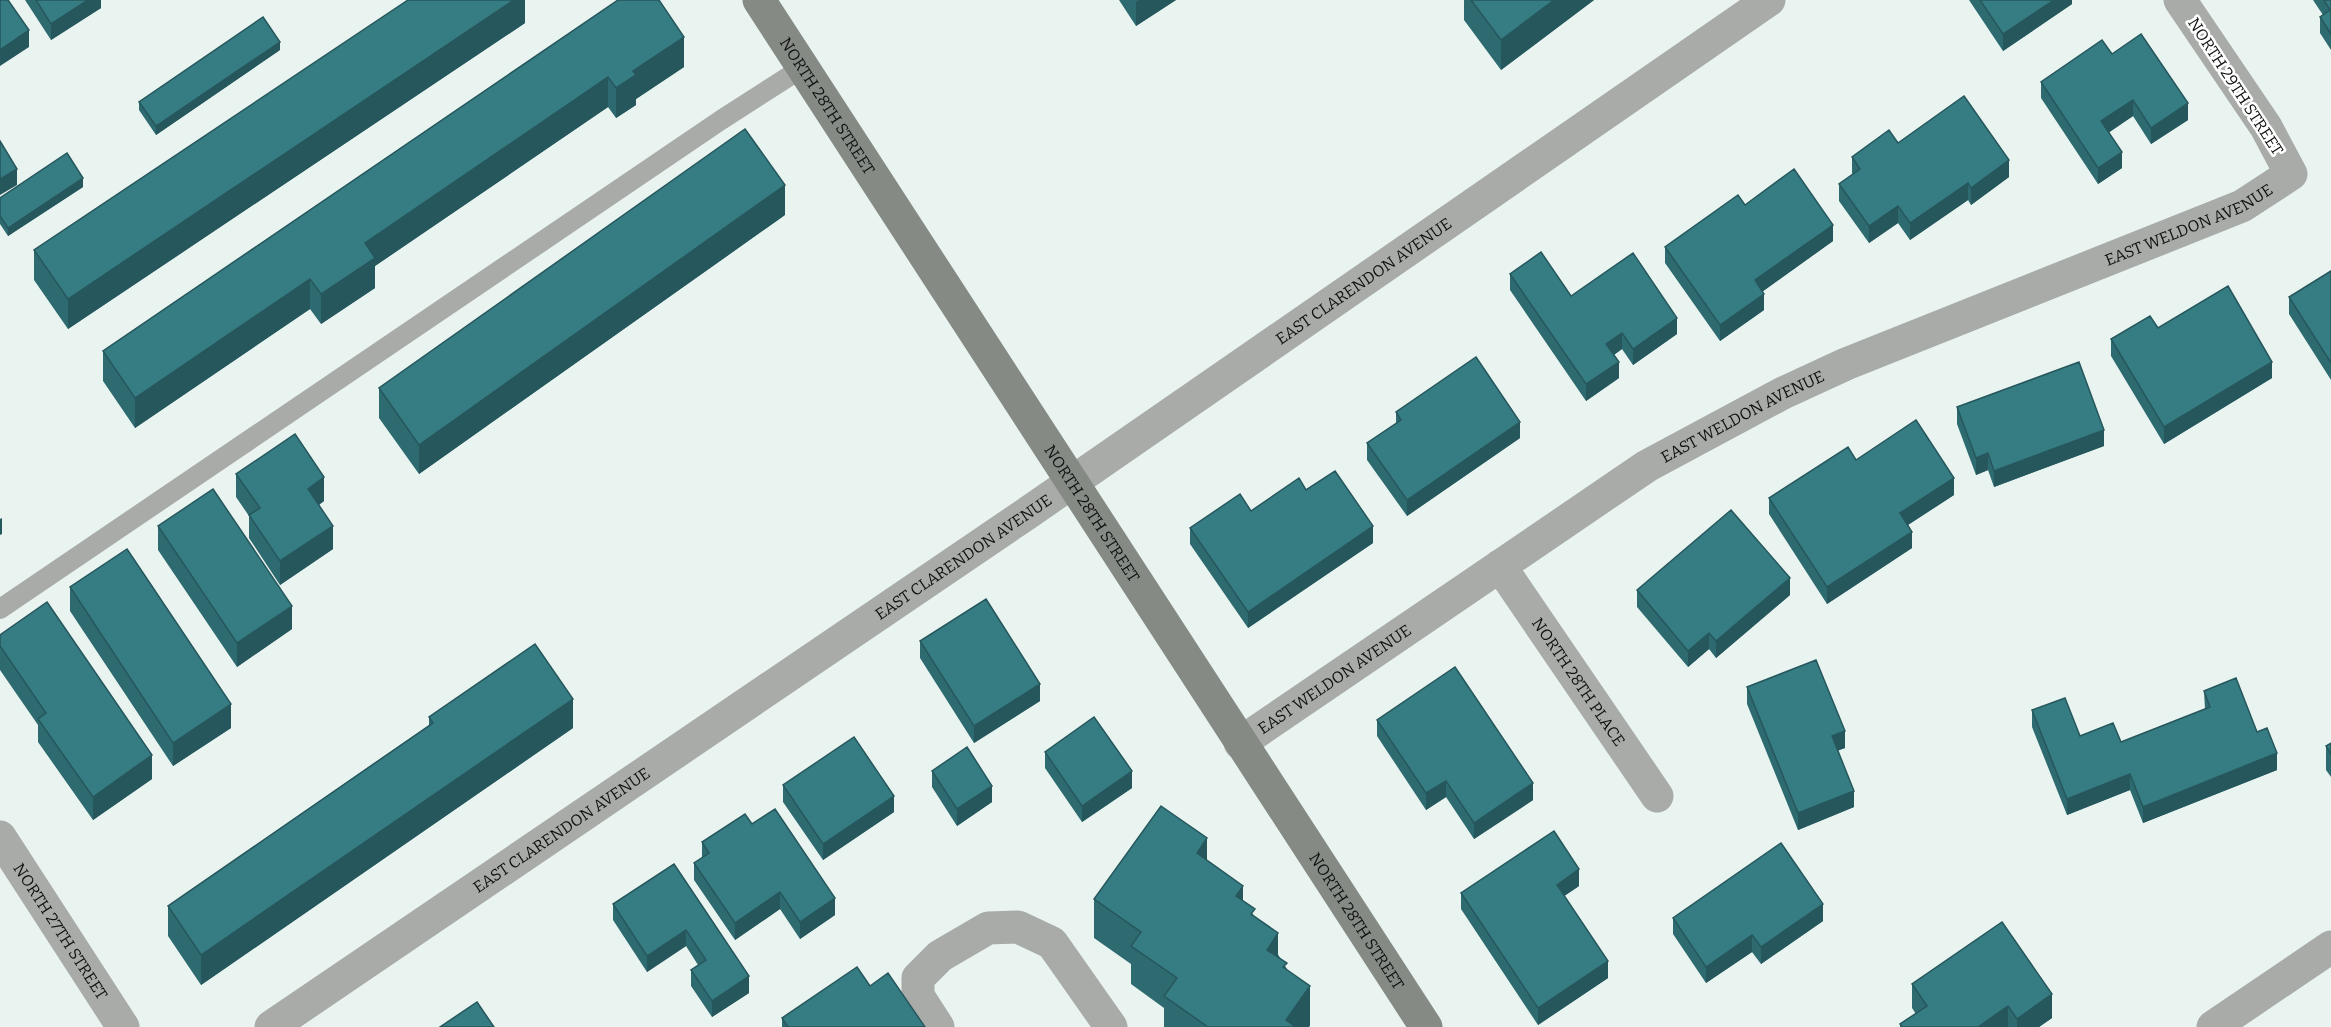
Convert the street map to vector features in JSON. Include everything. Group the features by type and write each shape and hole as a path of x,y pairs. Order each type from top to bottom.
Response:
{"street":[{"name":"NORTH 28TH STREET","path":"759,0 1426,1027"},
{"name":"EAST CLARENDON AVENUE","path":"272,1027 1070,482 1769,0"},
{"name":"NORTH 29TH STREET","path":"2180,0 2266,127 2291,174"},
{"name":"EAST WELDON AVENUE","path":"1240,743 1647,466 1783,393 1846,363 2242,206 2291,174"},
{"name":"NORTH 28TH PLACE","path":"1500,566 1657,796"},
{"name":"NORTH 27TH STREET","path":"0,837 123,1027"},
{"path":"938,1027 918,996 918,978 940,956 988,928 1018,927 1053,943 1109,1026"},
{"path":"2214,1027 2331,947"}],"lane":[{"path":"0,609 721,120 802,68"}],"building":[{"path":"0,0 8,0 29,30 0,50"},
{"path":"36,0 88,0 51,24"},
{"path":"408,0 514,0 68,299 34,250"},
{"path":"618,0 659,0 684,37 633,71 636,75 616,88 608,77 365,243 375,258 321,294 310,279 135,398 103,351"},
{"path":"1471,0 1554,0 1501,40"},
{"path":"1980,0 2054,0 2003,34"},
{"path":"2324,0 2331,0 2331,34 2320,17 2330,10"},
{"path":"263,17 280,42 156,126 139,102"},
{"path":"2141,34 2188,103 2151,128 2133,100 2101,121 2122,152 2098,168 2041,82 2102,40 2112,54"},
{"path":"1964,96 2009,160 1971,188 1968,183 1910,223 1898,206 1869,226 1839,184 1860,169 1852,157 1889,130 1898,143"},
{"path":"745,129 785,185 419,445 379,388"},
{"path":"0,141 17,169 0,179"},
{"path":"67,153 83,178 8,228 0,216 0,198"},
{"path":"1794,169 1833,225 1755,280 1764,294 1720,325 1665,247 1738,195 1745,205"},
{"path":"1541,252 1571,296 1633,253 1677,318 1633,349 1622,333 1606,344 1619,362 1586,384 1510,274"},
{"path":"2331,271 2331,363 2289,297"},
{"path":"2228,286 2272,362 2164,427 2111,339 2150,316 2158,328"},
{"path":"1476,357 1520,422 1407,500 1367,443 1401,420 1396,412"},
{"path":"2079,362 2104,430 1994,471 1988,453 1976,458 1957,407"},
{"path":"1916,420 1954,478 1900,513 1912,532 1827,587 1769,498 1848,447 1856,460"},
{"path":"295,434 324,477 308,489 333,526 280,561 249,515 260,508 236,474"},
{"path":"1335,471 1373,526 1248,612 1190,528 1240,494 1251,511 1299,478 1306,490"},
{"path":"213,489 292,606 237,643 158,526"},
{"path":"1731,510 1790,578 1716,641 1709,633 1688,651 1637,590"},
{"path":"127,549 231,704 173,743 70,587"},
{"path":"986,599 1040,684 974,726 920,641"},
{"path":"47,602 152,755 93,797 38,719 46,713 0,646 0,635"},
{"path":"535,644 573,699 201,955 168,906 433,723 429,717"},
{"path":"1816,660 1845,731 1832,736 1854,791 1798,813 1747,687"},
{"path":"1455,667 1533,783 1474,823 1446,781 1426,793 1377,720"},
{"path":"2236,678 2257,732 2267,728 2277,753 2143,807 2130,774 2067,799 2032,710 2065,698 2080,736 2113,723 2121,742 2210,707 2204,691"},
{"path":"1094,717 1132,771 1082,806 1045,752"},
{"path":"854,737 894,796 823,844 783,785"},
{"path":"2331,743 2331,754 2326,746"},
{"path":"967,747 992,786 957,809 932,771"},
{"path":"1161,806 1207,838 1197,853 1243,886 1236,896 1255,909 1251,914 1278,933 1267,950 1287,963 1283,967 1310,986 1286,1020 1296,1027 1208,1027 1164,996 1177,978 1131,946 1141,932 1094,899"},
{"path":"775,809 835,898 800,922 780,892 735,923 694,863 709,853 702,842 745,814 752,824"},
{"path":"1554,831 1579,869 1557,885 1608,961 1538,1008 1461,893"},
{"path":"1781,843 1823,904 1761,947 1752,935 1706,967 1673,918"},
{"path":"674,864 749,976 712,1001 691,970 706,960 686,930 647,956 613,904"},
{"path":"2002,922 2052,994 2017,1019 2008,1006 1978,1027 1902,1027 1900,1024 1927,1006 1912,984"},
{"path":"857,967 870,986 888,973 925,1027 788,1027 782,1018"},
{"path":"477,1002 494,1027 440,1027"}]}
